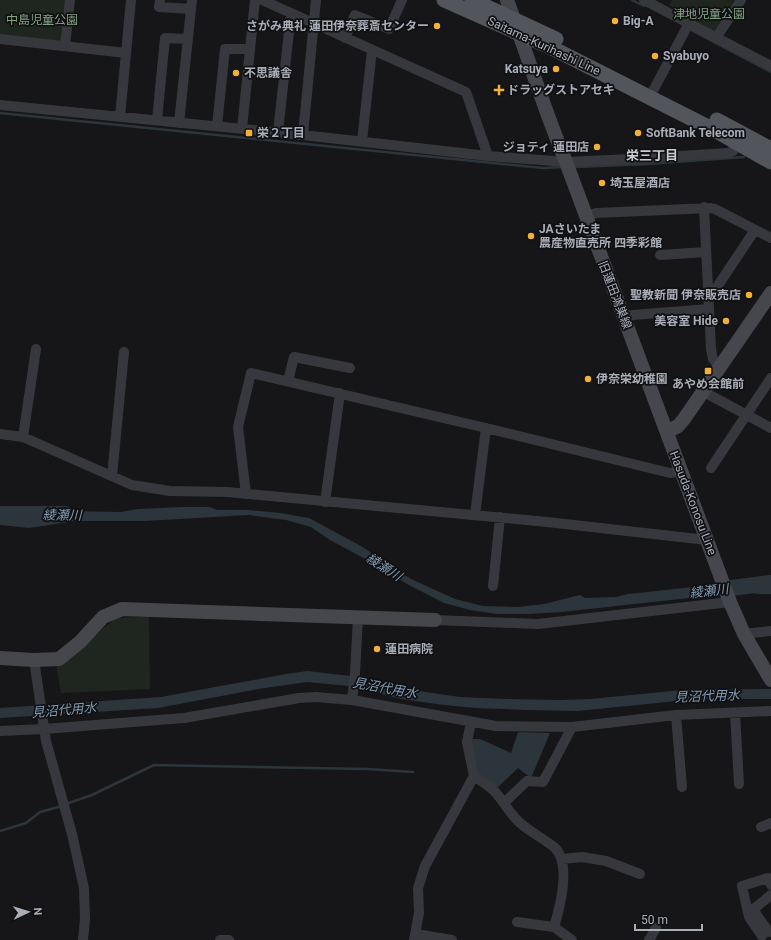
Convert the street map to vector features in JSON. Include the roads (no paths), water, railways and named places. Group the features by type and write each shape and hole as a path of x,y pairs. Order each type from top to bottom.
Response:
{"main road":[{"name":"Saitama-Kurihashi Line","path":"444,0 559,52 697,121 771,162"},
{"name":"Saitama-Kurihashi Line","path":"472,0 561,41 771,149"}],"street":[{"path":"65,46 70,0"},
{"path":"120,117 131,0"},
{"path":"160,0 159,7 192,4 179,123"},
{"path":"242,129 255,0"},
{"path":"262,0 466,92 488,156"},
{"path":"303,135 316,0"},
{"path":"345,38 355,15 389,29 402,0"},
{"name":"旧蓮田鴻巣線","path":"507,0 520,34 550,125 568,166 667,432"},
{"path":"644,0 771,66"},
{"path":"662,9 668,0"},
{"path":"716,38 741,0"},
{"path":"278,132 291,13"},
{"path":"654,89 689,23"},
{"path":"157,120 165,38 188,39"},
{"path":"0,39 126,53"},
{"path":"217,126 225,49 250,49"},
{"path":"362,142 372,50"},
{"path":"0,105 278,132 568,166 631,159 728,153 733,151 739,145"},
{"path":"704,207 711,349 712,359 720,368"},
{"path":"586,216 596,213 704,207 715,209 771,238"},
{"path":"708,291 713,291 717,287 755,230"},
{"path":"660,255 706,252"},
{"path":"667,432 678,426 704,392 771,293"},
{"path":"624,317 709,309"},
{"path":"23,436 36,349"},
{"path":"112,476 124,352"},
{"path":"288,381 294,357 350,368"},
{"path":"246,494 238,427 252,373 670,473 681,471"},
{"path":"711,468 745,414 771,378"},
{"path":"704,392 771,428"},
{"path":"325,502 340,393"},
{"path":"475,515 486,428"},
{"name":"Hasuda-Konosu Line","path":"667,432 730,601"},
{"path":"0,434 23,436 132,484 170,491 227,492 500,517 707,540"},
{"path":"492,586 500,517"},
{"path":"0,658 34,660 59,659 80,642 103,617 122,609 538,624 730,601 744,634 770,679"},
{"path":"352,696 355,677 358,617"},
{"path":"744,634 771,631"},
{"path":"34,660 46,741 72,834 84,888 85,919 83,940"},
{"path":"0,732 43,724 184,718 299,698 352,696 496,726 572,727 676,715 771,711"},
{"path":"735,713 739,784"},
{"path":"676,715 682,787"},
{"path":"452,940 415,937 418,913 418,888 425,866 474,776 467,742 471,722"},
{"path":"504,803 527,780 543,782 572,727"},
{"path":"474,776 495,792 518,821 532,833 555,848 562,860 563,877 561,896 554,927"},
{"path":"761,827 771,823"},
{"path":"562,860 582,857 606,861 640,874"},
{"path":"765,936 749,917 742,886 768,878 771,885"},
{"path":"765,936 755,908 771,895"},
{"path":"517,922 554,927 572,940"},
{"path":"649,940 656,928"},
{"path":"220,940 230,940"}],"water":[{"path":"210,507 217,510 248,510 309,518 361,546 411,579 455,599 483,606 518,607 544,604 580,595 585,598 616,597 628,594 712,585 771,584 771,594 743,592 562,612 497,614 470,610 444,603 407,584 380,567 330,540 311,527 286,520 249,515 145,521 76,521 29,528 0,525 0,516 70,511 121,512 138,509"},
{"name":"見沼代用水","path":"307,671 351,676 376,683 460,697 560,700 590,699 682,690 771,689 771,699 696,699 578,711 526,710 444,705 401,699 349,686 307,682 258,689 158,708 0,718 0,708 161,697"},
{"path":"518,732 550,733 531,778 518,768 496,789 477,774 471,753 472,739 480,739 511,753"}],"waterway":[{"path":"632,0 644,6"},
{"path":"689,29 771,72"},
{"path":"0,113 543,168 563,167"},
{"path":"576,167 647,164 744,157"},
{"name":"綾瀬川","path":"0,514 65,514"},
{"name":"綾瀬川","path":"731,588 771,583"},
{"path":"66,804 92,795 154,765 367,769 413,772"},
{"path":"0,831 26,823 40,812 62,806"}],"place":[{"name":"Big-A","path":"615,21"},
{"name":"さがみ典礼 蓮田伊奈葬斎センター","path":"437,26"},
{"name":"Syabuyo","path":"655,56"},
{"name":"Katsuya","path":"556,69"},
{"name":"不思議舎","path":"236,73"},
{"name":"ドラッグストアセキ","path":"499,90"},
{"name":"栄２丁目","path":"249,133"},
{"name":"SoftBank Telecom","path":"638,133"},
{"name":"ジョティ 蓮田店","path":"597,147"},
{"name":"埼玉屋酒店","path":"602,183"},
{"name":"JAさいたま 農産物直売所 四季彩館","path":"531,236"},
{"name":"聖教新聞 伊奈販売店","path":"749,295"},
{"name":"美容室 Hide","path":"726,321"},
{"name":"あやめ会館前","path":"708,371"},
{"name":"伊奈栄幼稚園","path":"588,379"},
{"name":"蓮田病院","path":"377,649"}],"district":[{"name":"栄三丁目","path":"652,155"}],"park label":[{"name":"津地児童公園","path":"709,14"},
{"name":"中島児童公園","path":"42,20"}]}
